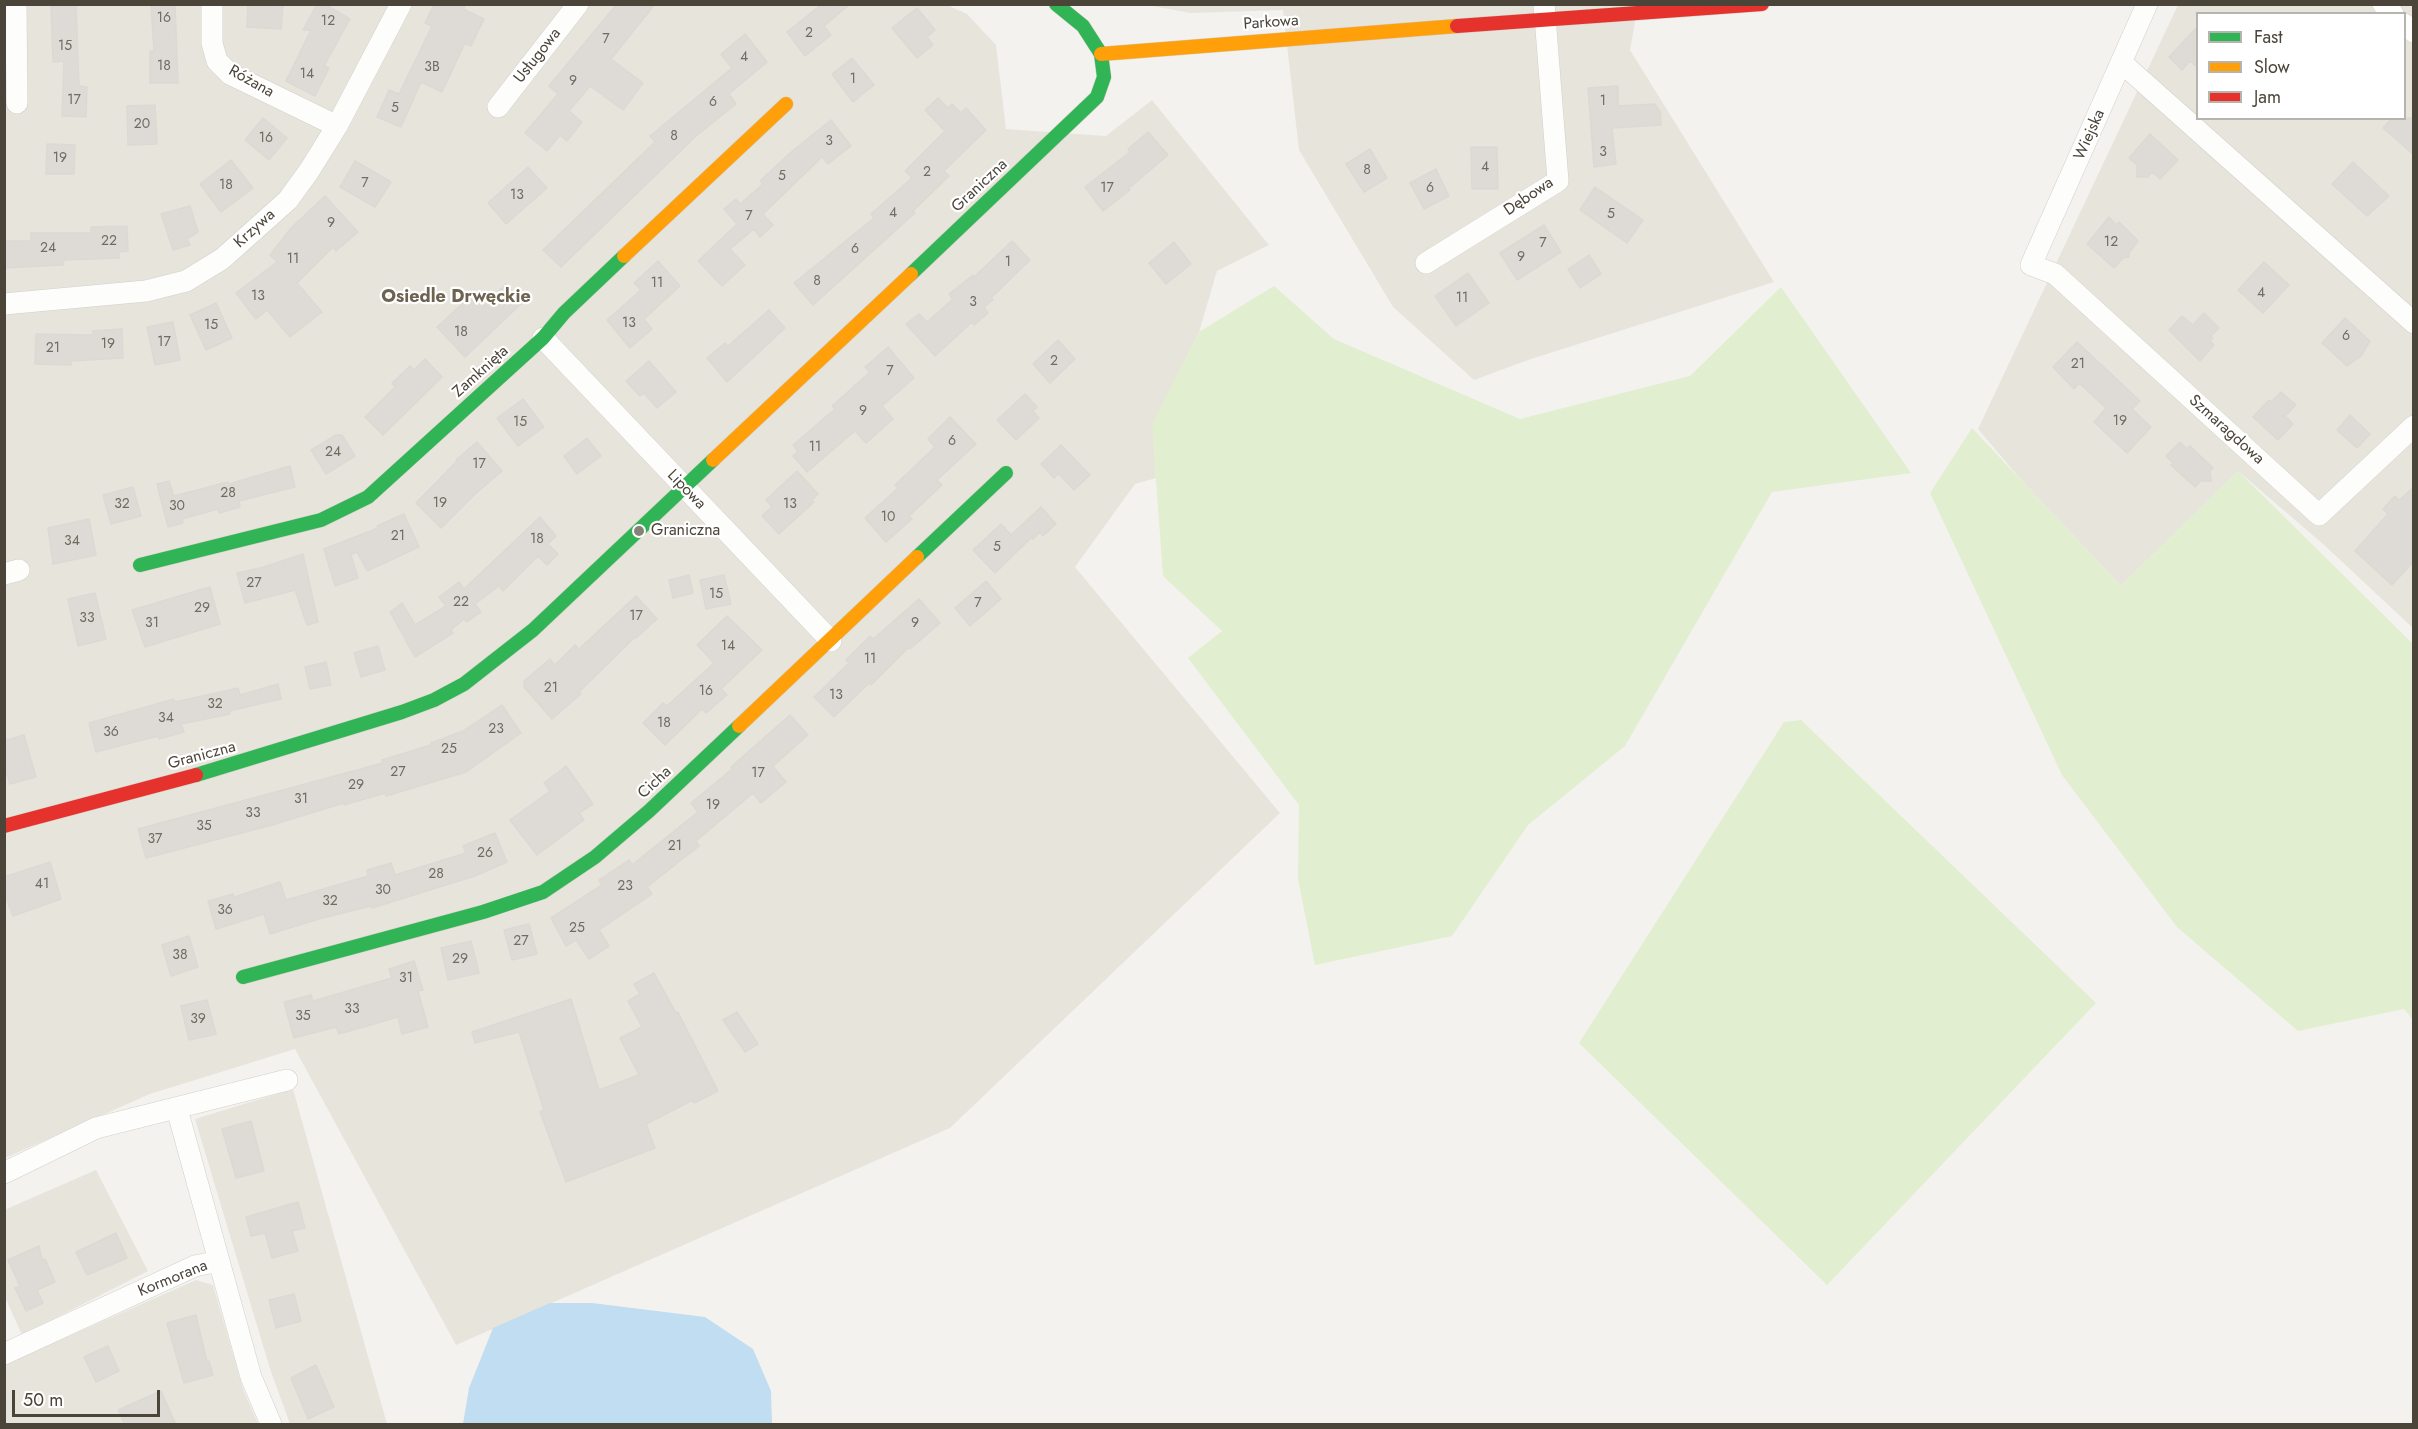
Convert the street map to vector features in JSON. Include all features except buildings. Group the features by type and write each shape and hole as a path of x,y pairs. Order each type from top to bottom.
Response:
{"street":[{"path":"15,4 16,103"},
{"name":"Różana","path":"212,4 212,43 218,61 230,74 337,126"},
{"name":"Krzywa","path":"4,304 146,291 186,281 222,259 288,200 337,126 401,4"},
{"name":"Usługowa","path":"498,107 578,4"},
{"path":"1056,4 1083,26 1101,54"},
{"name":"Parkowa","path":"1101,54 1544,12 1762,4"},
{"name":"Wiejska","path":"2031,265 2147,4"},
{"name":"Dębowa","path":"1426,262 1558,181 1544,12"},
{"name":"Graniczna","path":"4,826 230,766 434,700 464,684 532,630 1090,106 1097,97 1104,77 1101,54"},
{"path":"2122,63 2414,323"},
{"name":"Zamknięta","path":"141,565 321,520 368,497 543,338 564,313 786,104"},
{"name":"Szmaragdowa","path":"2031,265 2055,274 2319,515 2414,426"},
{"name":"Lipowa","path":"543,338 831,641"},
{"name":"Cicha","path":"243,977 483,912 543,891 595,857 649,811 831,641 1006,473"},
{"path":"4,1173 96,1128 286,1080"},
{"path":"177,1109 219,1261"},
{"name":"Kormorana","path":"4,1354 195,1266 219,1261 251,1377 271,1425"}],"shaded area":[{"path":"5,5 947,5 967,14 996,45 1006,129 1106,136 1152,100 1269,245 1217,271 1199,332 1153,424 1156,478 1135,484 1075,567 1280,813 950,1128 456,1345 295,1049 150,1094 5,1158"},
{"path":"1147,5 1638,5 1630,50 1774,282 1528,360 1474,380 1393,307 1299,150 1283,10 1191,13"},
{"path":"2178,5 2413,5 2413,628 2323,544 2238,471 2121,586 2023,482 1978,429"},
{"path":"293,1089 387,1424 290,1424 270,1369 195,1119"},
{"path":"96,1170 148,1271 22,1335 5,1297 4,1210"},
{"path":"196,1280 213,1285 243,1389 258,1424 5,1424 4,1365"}],"green space":[{"path":"1274,286 1334,339 1520,419 1690,376 1781,287 1911,473 1772,492 1625,746 1528,825 1452,936 1315,965 1298,879 1299,805 1188,658 1222,631 1163,576 1152,424 1199,332"},
{"path":"1972,428 2121,586 2238,471 2413,644 2413,1020 2404,1009 2298,1031 2177,927 2062,775 1930,493"},
{"path":"1801,720 2096,1003 1827,1285 1579,1043 1784,722"}],"water":[{"path":"550,1303 592,1303 705,1317 753,1349 771,1391 772,1424 463,1424 469,1388 493,1328"}],"traffic: fast":[{"path":"911,274 1097,97 1104,77 1101,54 1083,26 1056,4"},
{"path":"140,565 321,520 368,497 543,338 564,313 624,256"},
{"path":"196,775 402,712 434,700 464,684 533,630 713,460"},
{"path":"917,557 1006,473"},
{"path":"243,977 483,912 543,892 595,857 649,811 739,726"}],"traffic: slow":[{"path":"1101,54 1457,26"},
{"path":"624,256 786,104"},
{"path":"713,460 911,274"},
{"path":"739,726 917,557"}],"traffic: jam":[{"path":"1457,26 1762,4"},
{"path":"4,826 196,775"}],"place":[{"name":"Graniczna","path":"639,531"}],"district":[{"name":"Osiedle Drwęckie","path":"456,298"}]}
